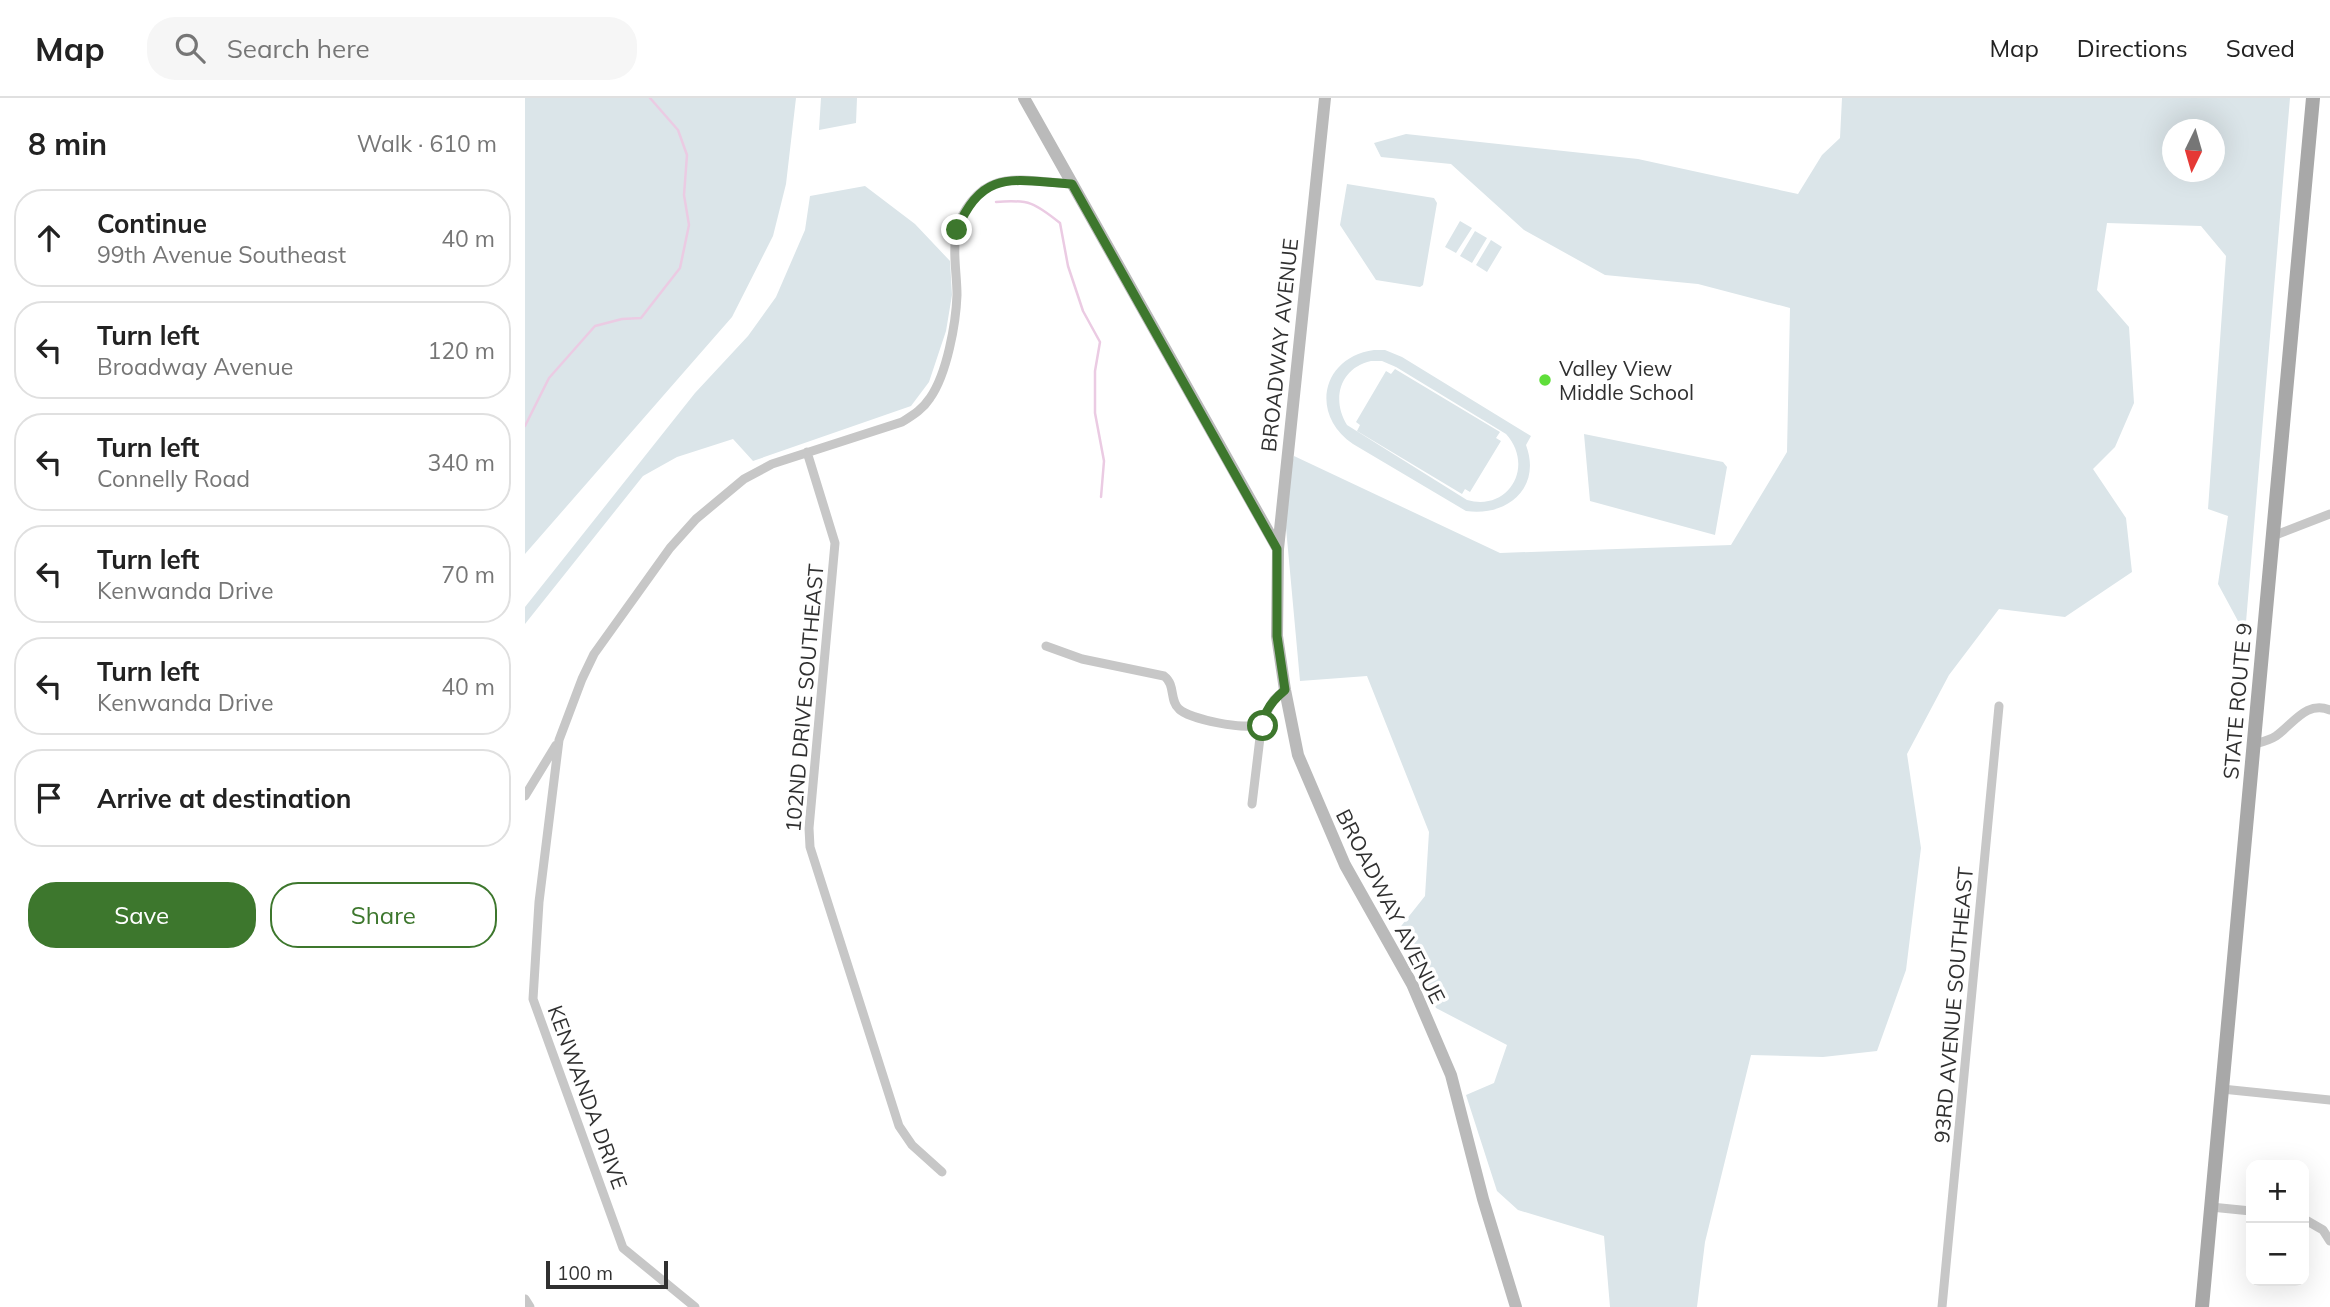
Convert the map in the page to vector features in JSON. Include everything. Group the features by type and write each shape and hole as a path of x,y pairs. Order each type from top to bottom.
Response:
{"main road":[{"name":"STATE ROUTE 9","path":"2202,1307 2313,98"}],"street":[{"path":"1024,98 1277,549"},
{"name":"BROADWAY AVENUE","path":"1325,98 1277,549 1277,636 1285,690 1298,755 1345,865 1412,984 1451,1075 1483,1199 1516,1307"},
{"name":"KENWANDA DRIVE","path":"695,1307 623,1248 533,999 539,902 559,740 594,654 670,548 696,519 744,479 772,464 902,422 918,412 931,397 940,379 955,318 957,230 963,214 973,200 988,186 1000,181 1072,184"},
{"name":"102ND DRIVE SOUTHEAST","path":"807,452 835,543 809,828 810,847 899,1126 912,1145 942,1172"},
{"path":"2273,536 2330,514"},
{"path":"1046,646 1082,659 1164,676 1170,681 1176,707 1191,716 1251,727 1262,721"},
{"path":"1252,804 1262,721 1271,703 1285,690"},
{"name":"93RD AVENUE SOUTHEAST","path":"1942,1307 1999,706"},
{"path":"2255,744 2276,736 2310,709 2323,707 2330,710"},
{"path":"525,796 559,740"},
{"path":"2222,1089 2330,1100"},
{"path":"2211,1207 2246,1210"},
{"path":"2309,1222 2323,1230 2330,1241"},
{"path":"525,1299 530,1307"}],"shaded area":[{"path":"525,98 796,98 786,184 773,236 732,317 525,554"},
{"path":"821,98 857,98 856,123 819,130"},
{"path":"1842,98 2290,98 2245,634 2218,584 2228,516 2208,509 2226,256 2201,226 2107,223 2097,290 2129,327 2134,403 2115,447 2093,469 2126,518 2132,572 2065,617 1999,609 1949,675 1907,754 1921,848 1906,970 1877,1051 1823,1057 1751,1055 1705,1242 1697,1307 1610,1307 1604,1236 1518,1210 1497,1191 1466,1095 1494,1083 1507,1045 1436,1008 1398,930 1425,896 1429,832 1367,676 1300,681 1283,495 1294,456 1500,553 1731,545 1787,452 1790,308 1698,284 1605,275 1524,230 1451,164 1381,157 1374,143 1406,134 1638,159 1798,194 1822,155 1840,138"},
{"path":"1347,184 1434,198 1437,203 1423,285 1420,287 1376,280 1340,225"},
{"path":"865,186 915,224 950,261 952,295 946,331 929,382 911,406 753,461 733,439 677,457 643,476 525,624 525,607 695,393 748,336 776,297 805,230 810,196"},
{"path":"1460,221 1472,228 1456,253 1445,247"},
{"path":"1475,231 1487,238 1472,263 1460,256"},
{"path":"1491,240 1502,247 1487,272 1476,265"},
{"path":"1385,350 1402,357 1531,436 1526,445 1530,460 1529,474 1525,486 1517,496 1495,509 1466,511 1353,444 1339,432 1330,418 1328,388 1333,375 1343,363 1356,355","holes":["1382,361 1506,434 1518,460 1513,484 1505,493 1482,502 1467,500 1347,425 1340,405 1341,386 1352,370 1360,365"]},
{"path":"1395,369 1500,432 1496,438 1501,441 1470,492 1465,489 1462,494 1357,431 1360,425 1356,422 1386,371 1391,374"},
{"path":"1584,434 1723,462 1727,467 1715,535 1590,501"}],"waterway":[{"path":"525,426 549,378 595,326 622,319 641,318 680,268 689,225 684,195 687,155 678,130 650,98"},
{"path":"996,202 1016,201 1031,204 1060,223 1068,266 1083,311 1100,342 1095,371 1095,413 1104,461 1101,497"}],"place":[{"name":"Valley View Middle School","path":"1545,380"}],"route":[{"path":"957,230 963,214 973,200 988,186 1000,181 1072,184 1277,549 1277,636 1285,690 1271,703 1262,721 1263,726"}]}
